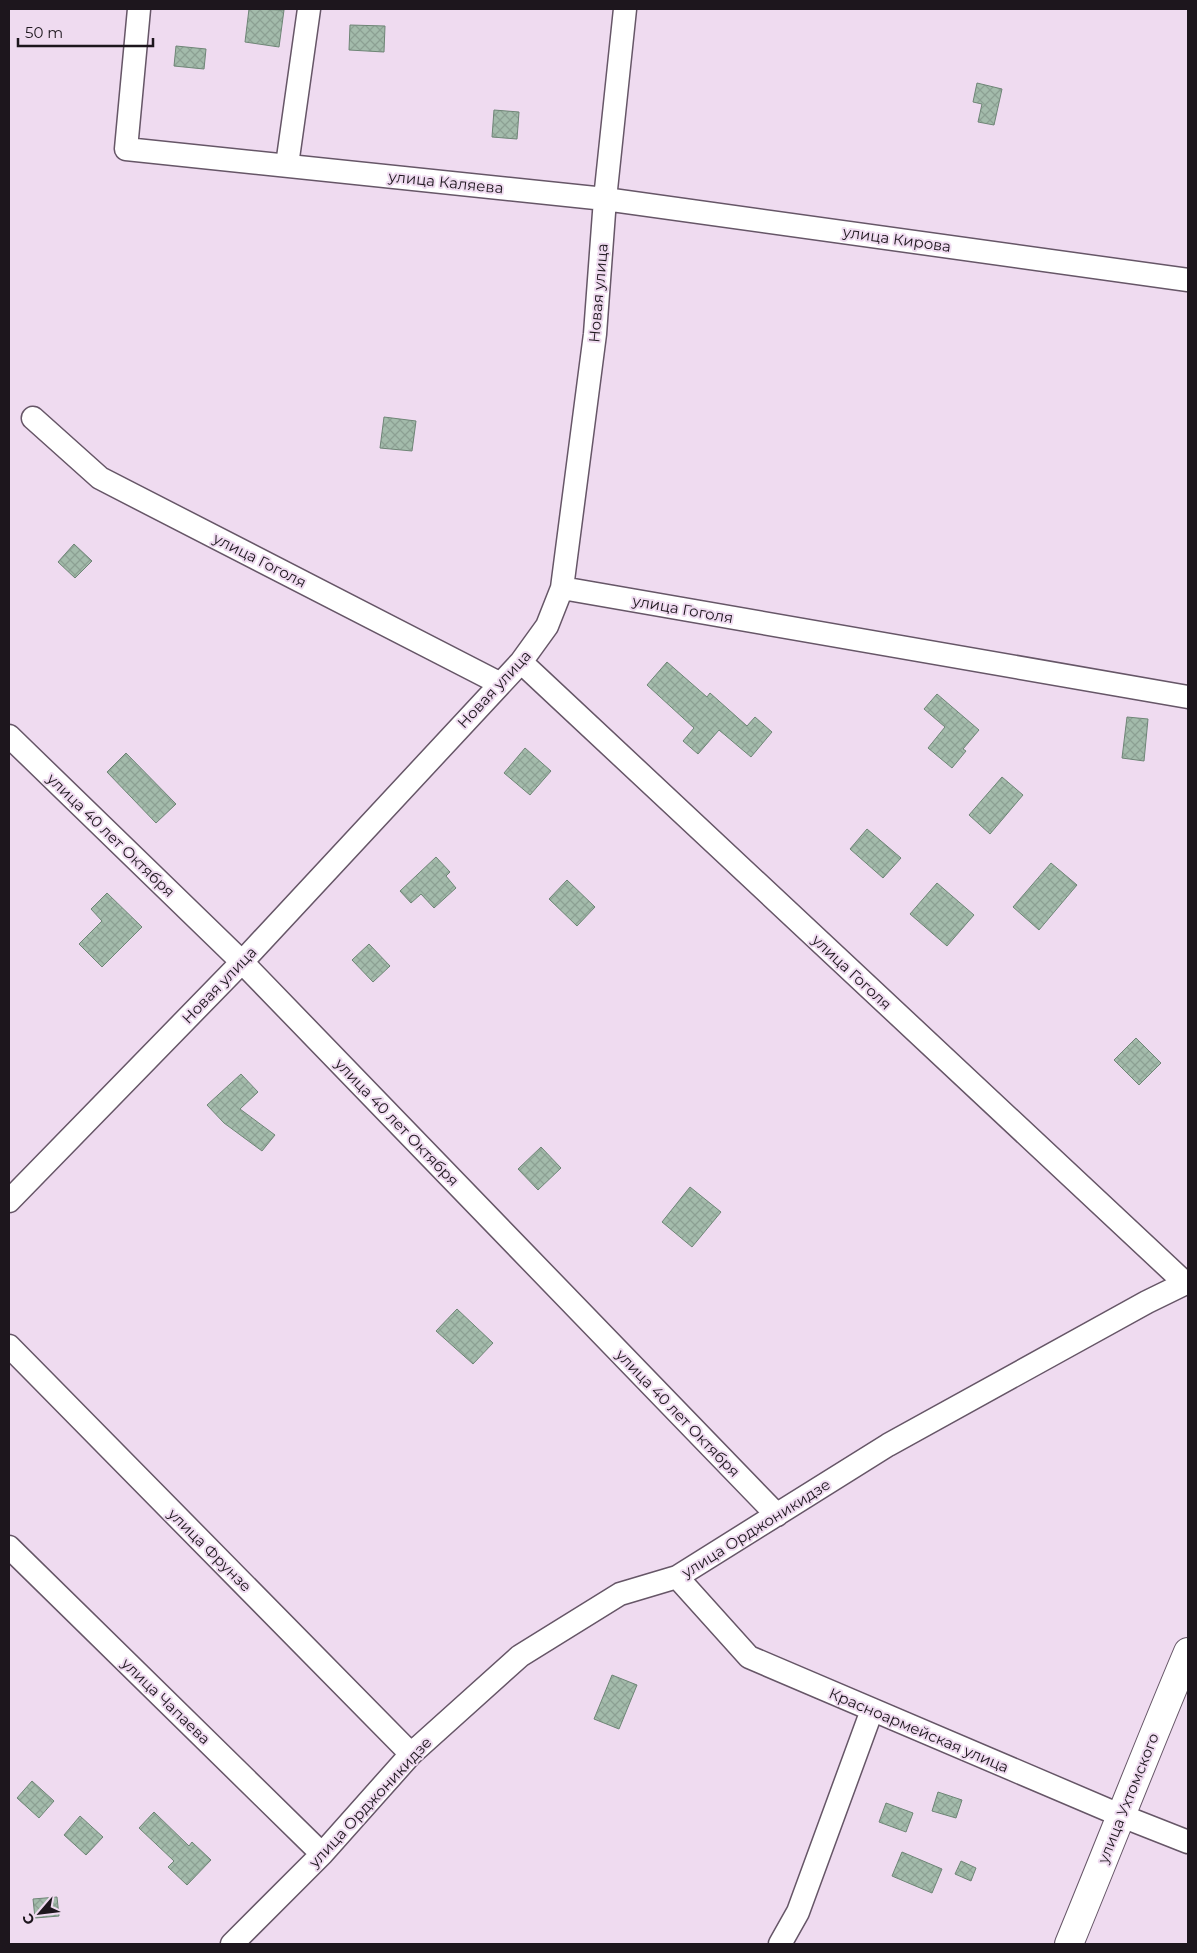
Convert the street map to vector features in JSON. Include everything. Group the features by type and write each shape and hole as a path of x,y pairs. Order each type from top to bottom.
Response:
{"main road":[{"name":"улица Ухтомского","path":"1069,1944 1188,1652"}],"street":[{"name":"улица Каляева","path":"139,9 126,148 605,199"},
{"path":"287,165 309,9"},
{"name":"Новая улица","path":"9,1201 242,962 499,683 521,662 547,626 562,588 595,334 605,199 625,9"},
{"name":"улица Кирова","path":"605,199 1188,280"},
{"name":"улица Гоголя","path":"33,418 100,478 499,683"},
{"name":"улица Гоголя","path":"562,588 1188,697"},
{"name":"улица Гоголя","path":"521,662 1186,1282"},
{"name":"улица 40 лет Октября","path":"9,736 242,962 777,1516"},
{"name":"улица Орджоникидзе","path":"232,1944 322,1854 411,1754 520,1656 620,1594 677,1577 888,1445 1186,1282"},
{"name":"улица Фрунзе","path":"9,1346 411,1754"},
{"name":"улица Чапаева","path":"9,1547 322,1854"},
{"name":"Красноармейская улица","path":"677,1577 749,1657 1122,1816 1188,1842"},
{"path":"780,1944 798,1912 872,1710"}],"building":[{"path":"249,9 284,10 279,47 245,42"},
{"path":"350,25 385,26 384,52 349,50"},
{"path":"176,46 206,49 204,69 174,66"},
{"path":"977,83 1002,89 994,125 978,122 982,104 973,102"},
{"path":"494,110 519,112 517,139 492,137"},
{"path":"384,417 416,421 412,451 380,448"},
{"path":"74,544 92,561 75,578 58,562"},
{"path":"667,662 707,697 710,693 747,726 755,717 772,732 751,757 719,730 698,754 683,741 694,728 647,685"},
{"path":"937,694 979,730 963,749 966,751 952,768 928,748 945,727 924,709"},
{"path":"1127,717 1148,719 1144,761 1122,758"},
{"path":"525,748 551,771 530,795 504,773"},
{"path":"126,753 176,804 156,823 107,772"},
{"path":"1002,777 1023,795 990,834 969,815"},
{"path":"867,829 901,858 883,878 850,849"},
{"path":"436,857 450,872 446,876 456,888 434,908 421,894 411,903 400,891"},
{"path":"1051,863 1077,885 1039,930 1013,907"},
{"path":"567,880 595,907 577,926 549,899"},
{"path":"937,883 974,915 947,946 910,914"},
{"path":"107,893 142,927 102,967 79,944 102,921 91,909"},
{"path":"369,944 390,966 373,982 352,960"},
{"path":"1136,1038 1161,1063 1139,1085 1114,1060"},
{"path":"241,1074 258,1092 240,1109 275,1135 262,1151 224,1123 207,1105"},
{"path":"541,1147 561,1168 538,1190 518,1169"},
{"path":"690,1187 721,1212 692,1247 662,1222"},
{"path":"457,1309 493,1343 473,1364 436,1331"},
{"path":"612,1675 637,1685 619,1729 594,1719"},
{"path":"32,1781 54,1801 39,1818 17,1798"},
{"path":"938,1792 962,1800 956,1818 932,1811"},
{"path":"886,1803 913,1813 906,1832 879,1822"},
{"path":"154,1812 189,1846 192,1842 211,1860 187,1885 168,1867 174,1861 139,1828"},
{"path":"80,1816 103,1837 86,1855 64,1835"},
{"path":"902,1852 942,1869 932,1893 892,1876"},
{"path":"961,1861 976,1868 971,1881 955,1874"},
{"path":"57,1897 59,1916 35,1918 33,1899"}]}
